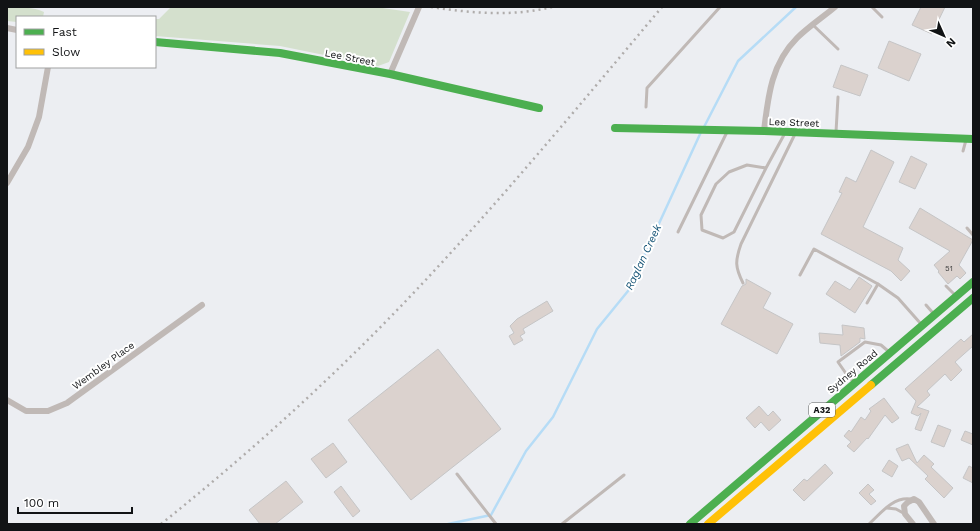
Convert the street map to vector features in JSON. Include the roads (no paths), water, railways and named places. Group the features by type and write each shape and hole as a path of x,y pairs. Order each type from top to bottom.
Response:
{"main road":[{"name":"Lee Street","path":"156,42 280,53 390,74 539,108"},
{"name":"Lee Street","path":"615,128 764,131 970,139"},
{"name":"Sydney Road","path":"690,524 854,382 973,282"},
{"name":"A32","path":"708,524 973,298"}],"street":[{"path":"390,74 419,7"},
{"path":"764,131 770,87 776,68 786,51 797,38 835,7"},
{"path":"7,183 28,148 39,117 48,68"},
{"name":"Wembley Place","path":"7,400 26,411 48,411 67,403 202,305"},
{"path":"913,524 905,514 904,506 914,499 920,502 934,524"}],"lane":[{"path":"646,107 647,88 720,7"},
{"path":"872,7 882,17"},
{"path":"813,25 838,49"},
{"path":"836,134 838,97"},
{"path":"678,232 728,130"},
{"path":"766,168 747,165 729,172 716,184 702,215 702,230 723,238 734,232 786,132"},
{"path":"743,283 737,272 736,258 741,244 796,132"},
{"path":"963,151 970,139"},
{"path":"967,228 973,235"},
{"path":"800,275 814,249 878,284 898,298 922,325"},
{"path":"866,303 878,284"},
{"path":"946,286 956,296"},
{"path":"926,305 935,314"},
{"path":"854,382 838,362 865,342 881,345 889,353"},
{"path":"458,474 496,523"},
{"path":"562,524 624,475"},
{"path":"869,524 893,502 903,498 914,499"},
{"path":"887,508 896,509 905,514"}],"waterway":[{"name":"Raglan Creek","path":"704,127 738,61 796,7"},
{"name":"Raglan Creek","path":"448,524 491,515 526,451 553,417 597,329 628,291 701,132"}],"railway":[{"path":"431,7 492,13 522,12 552,7"},
{"path":"161,524 255,445 315,391 374,334 436,269 502,196 662,7"}]}
